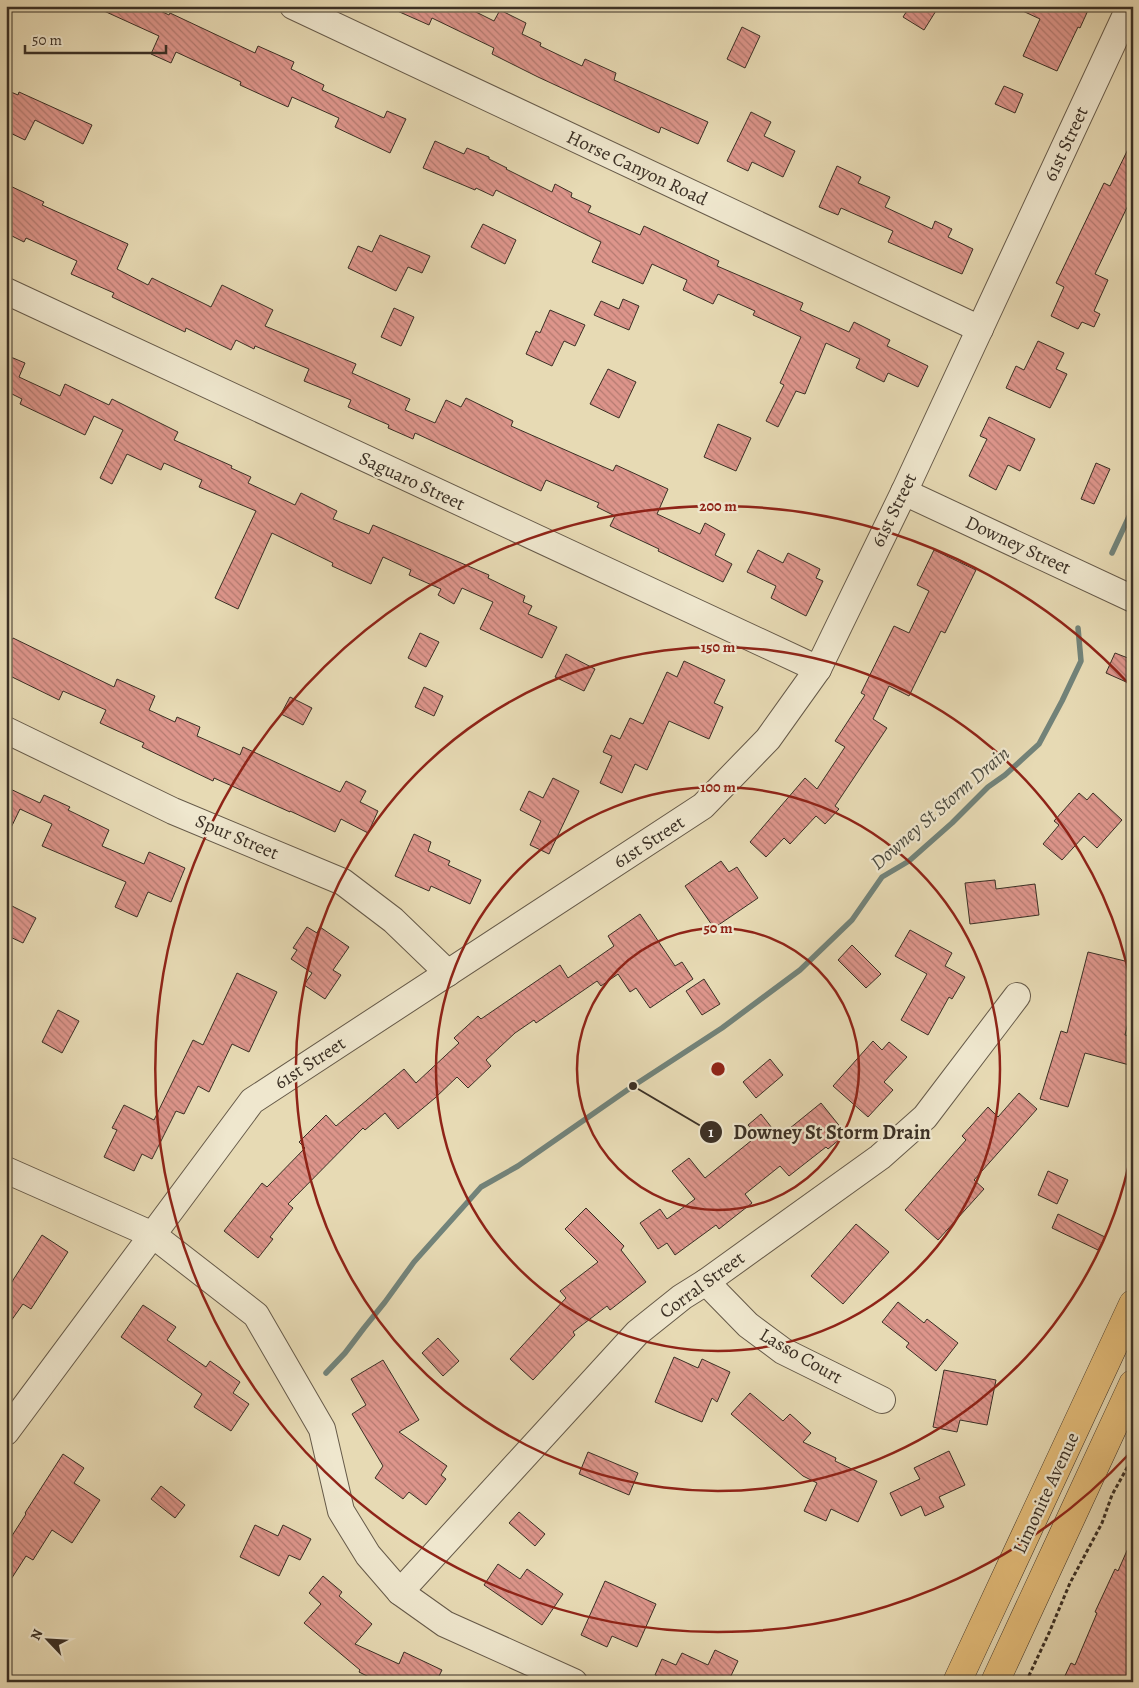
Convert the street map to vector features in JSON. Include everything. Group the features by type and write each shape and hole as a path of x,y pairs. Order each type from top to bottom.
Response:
{"main road":[{"name":"Limonite Avenue","path":"957,1682 1133,1304"},
{"name":"Limonite Avenue","path":"995,1682 1133,1384"}],"street":[{"name":"Horse Canyon Road","path":"293,6 980,329"},
{"name":"61st Street","path":"6,1432 252,1101 703,806 768,739 818,669 904,492 1130,6"},
{"name":"Saguaro Street","path":"6,291 818,669"},
{"name":"Downey Street","path":"904,492 1133,599"},
{"name":"Spur Street","path":"6,730 173,811 343,882 393,920 448,973"},
{"name":"Corral Street","path":"400,1592 637,1333 682,1297 706,1282 880,1157 925,1117 1017,996"},
{"path":"6,1170 153,1235 256,1315 322,1430 341,1511 368,1555 400,1592 445,1624 574,1682"},
{"name":"Lasso Court","path":"706,1282 748,1325 783,1351 882,1400"}],"path":[{"path":"1026,1682 1070,1583 1102,1522 1112,1495 1133,1457"}],"building":[{"path":"93,6 150,6 169,15 170,13 255,53 258,46 294,62 291,69 324,85 322,90 384,118 387,111 406,119 390,153 335,127 339,118 292,97 288,107 240,85 241,82 176,52 171,63 151,54 159,36"},
{"path":"386,6 464,6 494,21 500,10 526,23 522,34 541,43 540,46 582,66 585,59 616,73 614,80 708,122 698,144 661,127 659,133 492,54 494,48 432,18 429,25"},
{"path":"910,6 939,6 924,30 903,17"},
{"path":"1012,6 1090,6 1057,71 1023,56 1040,19"},
{"path":"742,27 760,36 745,68 727,59"},
{"path":"1004,86 1023,94 1015,113 995,104"},
{"path":"6,90 18,95 19,92 92,125 83,144 35,120 25,140 6,131"},
{"path":"751,112 771,122 764,136 795,151 783,177 752,162 748,171 727,161"},
{"path":"1133,139 1133,195 1095,274 1108,280 1094,311 1100,314 1094,327 1082,322 1078,329 1051,316 1064,287 1056,283 1104,183 1110,186"},
{"path":"435,141 464,154 467,148 489,157 489,159 506,169 552,192 555,184 572,193 571,197 591,206 588,212 640,235 644,226 719,261 717,266 803,303 800,310 849,332 854,322 890,340 887,346 928,366 918,387 888,373 884,382 856,368 860,359 826,343 805,394 796,391 778,427 766,421 784,385 780,383 801,337 753,315 755,311 718,294 713,304 683,290 687,280 652,264 643,284 592,262 601,242 496,190 493,196 423,168"},
{"path":"837,166 861,177 858,183 890,197 885,207 932,229 935,221 952,229 948,237 973,249 962,274 888,242 893,231 841,208 838,215 819,207"},
{"path":"6,184 44,202 42,205 128,244 117,269 148,285 152,278 211,307 222,285 273,310 265,326 356,364 352,373 410,399 405,410 435,423 446,400 461,407 466,398 513,421 511,426 613,471 616,465 668,489 657,514 700,534 705,523 725,534 715,555 732,564 723,582 610,526 615,516 597,507 599,503 546,480 541,491 415,433 413,439 388,428 389,425 348,407 351,400 304,381 309,369 255,346 254,349 236,340 231,350 186,328 185,332 112,297 114,293 71,274 77,261 26,238 24,242 6,233"},
{"path":"483,224 516,240 505,264 471,247"},
{"path":"380,235 430,256 422,273 408,267 396,291 348,268 358,246 372,252"},
{"path":"623,299 639,306 629,330 594,315 601,301 619,309"},
{"path":"394,308 414,317 401,346 381,337"},
{"path":"550,310 585,325 575,346 564,341 552,366 526,354 536,331 540,333"},
{"path":"1038,341 1064,353 1056,369 1067,374 1050,408 1006,388 1016,366 1024,370"},
{"path":"6,355 25,363 19,377 60,396 65,384 109,405 112,399 178,432 174,440 232,466 231,468 251,477 248,483 295,505 301,493 337,511 333,519 369,534 373,525 489,575 488,578 525,596 523,602 532,606 528,614 557,627 542,658 480,629 493,602 462,588 454,604 438,595 441,589 409,575 411,570 383,557 371,584 332,566 333,563 272,533 238,609 215,598 256,511 199,487 202,480 164,463 161,470 127,454 112,484 100,478 123,430 94,416 85,435 20,404 22,399 12,394 6,406"},
{"path":"608,369 636,382 619,418 590,404"},
{"path":"989,417 1035,439 1020,471 1008,465 996,490 969,476 987,439 980,436"},
{"path":"718,424 751,438 736,471 704,457"},
{"path":"1096,463 1110,469 1094,504 1081,499"},
{"path":"758,550 783,563 788,553 820,569 816,578 823,581 806,616 771,598 776,586 747,572"},
{"path":"934,550 976,570 945,633 941,631 909,696 889,686 873,719 887,728 835,806 839,809 825,824 816,816 790,844 784,838 766,857 750,842 805,778 817,789 845,747 835,741 865,695 861,693 894,626 909,633 929,591 917,585"},
{"path":"420,633 439,642 426,667 408,658"},
{"path":"13,638 114,687 117,679 155,696 149,710 175,722 177,717 200,727 197,736 240,755 243,747 340,792 346,781 366,791 360,802 378,811 368,833 341,819 335,832 214,778 213,781 142,747 144,743 100,723 106,710 63,691 59,700 6,674 6,651"},
{"path":"1115,653 1133,660 1133,685 1106,673"},
{"path":"566,654 595,669 584,691 555,677"},
{"path":"684,661 725,680 714,703 723,707 709,739 669,721 647,770 635,764 622,793 600,783 612,756 603,752 611,735 620,739 630,718 643,724 667,672 677,677"},
{"path":"424,687 443,696 434,716 415,707"},
{"path":"290,697 312,708 303,725 281,714"},
{"path":"553,778 579,791 549,854 530,845 541,821 520,810 529,791 543,798"},
{"path":"6,787 40,803 44,795 70,807 68,810 109,830 102,846 144,864 149,852 185,868 171,902 148,892 137,917 115,907 126,882 42,846 52,824 20,809 6,838"},
{"path":"1079,793 1087,800 1093,793 1122,820 1097,848 1084,836 1062,860 1043,844 1059,825 1054,821"},
{"path":"414,834 431,842 428,851 450,861 448,865 481,880 470,904 431,886 429,891 395,876"},
{"path":"721,861 729,872 737,867 758,898 714,928 685,886"},
{"path":"995,880 996,889 1035,884 1039,915 970,924 965,883"},
{"path":"6,903 36,918 23,943 6,935"},
{"path":"640,914 675,966 682,962 693,979 650,1008 636,988 630,992 618,974 601,986 597,981 536,1023 534,1020 515,1033 486,1060 491,1066 468,1088 457,1077 398,1129 385,1113 365,1130 363,1128 288,1204 293,1208 270,1237 273,1239 258,1258 224,1231 262,1183 267,1187 305,1148 299,1142 326,1115 336,1126 404,1069 416,1083 459,1043 454,1038 478,1016 481,1019 560,965 568,978 614,946 608,936"},
{"path":"307,927 317,933 320,927 349,947 333,970 341,975 325,999 304,985 312,973 291,959 297,950 293,948"},
{"path":"910,930 952,953 945,966 965,977 952,999 949,997 928,1035 901,1020 927,974 895,956"},
{"path":"852,945 881,974 866,988 838,960"},
{"path":"1088,952 1133,963 1133,976 1128,995 1133,996 1133,1003 1125,1035 1133,1037 1133,1066 1085,1053 1068,1107 1040,1099 1061,1031 1067,1033"},
{"path":"237,973 277,992 249,1052 232,1044 209,1092 198,1086 184,1114 176,1111 152,1159 142,1154 134,1171 104,1157 117,1130 112,1128 124,1105 154,1120 193,1040 203,1045"},
{"path":"704,979 720,1004 702,1015 686,991"},
{"path":"58,1010 79,1021 62,1053 42,1042"},
{"path":"873,1041 882,1050 889,1042 907,1057 884,1082 893,1090 868,1117 833,1086"},
{"path":"770,1059 783,1075 756,1098 743,1082"},
{"path":"1019,1093 1037,1109 974,1180 984,1189 938,1240 905,1210 966,1140 962,1136 988,1107 998,1117"},
{"path":"821,1103 846,1134 789,1176 780,1166 745,1194 752,1203 719,1229 716,1225 675,1255 667,1243 658,1249 640,1223 660,1209 667,1219 695,1199 672,1171 689,1158 705,1178 757,1136 748,1125 761,1114 779,1137"},
{"path":"1048,1171 1068,1180 1057,1204 1038,1195"},
{"path":"586,1208 624,1246 621,1250 646,1282 610,1310 607,1306 573,1332 575,1335 533,1380 510,1359 566,1298 560,1291 598,1262 565,1229"},
{"path":"1058,1214 1105,1237 1098,1250 1052,1228"},
{"path":"856,1224 889,1252 843,1304 811,1276"},
{"path":"42,1235 68,1252 31,1309 23,1304 6,1328 6,1291"},
{"path":"898,1302 924,1323 927,1319 958,1343 936,1371 906,1347 909,1343 882,1322"},
{"path":"143,1305 176,1327 167,1340 206,1367 210,1361 240,1382 233,1393 249,1404 231,1431 194,1407 202,1394 121,1337"},
{"path":"438,1338 459,1361 443,1376 422,1353"},
{"path":"674,1357 698,1368 702,1359 730,1372 717,1402 712,1398 702,1422 655,1402"},
{"path":"383,1360 419,1420 399,1432 447,1466 441,1475 446,1479 426,1505 409,1492 403,1499 375,1478 383,1466 352,1414 366,1405 351,1379"},
{"path":"944,1370 996,1380 987,1425 960,1420 957,1432 933,1427"},
{"path":"750,1393 783,1421 790,1414 811,1433 803,1442 836,1458 835,1461 877,1481 858,1522 831,1509 826,1521 804,1511 817,1483 803,1476 731,1414"},
{"path":"949,1451 965,1485 939,1497 944,1507 925,1516 921,1506 901,1516 890,1493 920,1479 914,1468"},
{"path":"588,1452 638,1473 629,1495 579,1474"},
{"path":"63,1454 84,1468 74,1483 100,1500 72,1543 52,1530 33,1560 26,1556 6,1587 6,1545"},
{"path":"161,1486 185,1505 175,1518 151,1499"},
{"path":"519,1512 545,1534 535,1546 509,1523"},
{"path":"255,1525 278,1536 283,1525 311,1539 300,1560 289,1555 279,1576 240,1557"},
{"path":"1133,1537 1133,1664 1125,1682 1062,1682 1071,1663 1075,1665 1097,1613 1095,1612 1115,1569 1118,1571"},
{"path":"498,1564 520,1579 527,1569 563,1594 542,1625 484,1585"},
{"path":"323,1576 342,1592 339,1596 372,1624 355,1644 399,1664 404,1652 442,1670 436,1682 379,1682 359,1672 360,1670 304,1623 321,1604 309,1593"},
{"path":"605,1581 656,1604 637,1647 612,1636 607,1647 581,1635"},
{"path":"715,1650 738,1661 728,1682 668,1682 655,1675 662,1659 676,1665 682,1653 708,1665"}],"waterway":[{"name":"Downey St Storm Drain","path":"1112,553 1133,508"},
{"name":"Downey St Storm Drain","path":"326,1373 345,1353 414,1262 481,1187 518,1166 633,1086 722,1028 800,970 852,920 882,877 909,861 952,823 988,787 1005,775 1039,744 1081,661 1078,628"}],"place":[{"name":"Downey St Storm Drain","path":"633,1086"}]}
